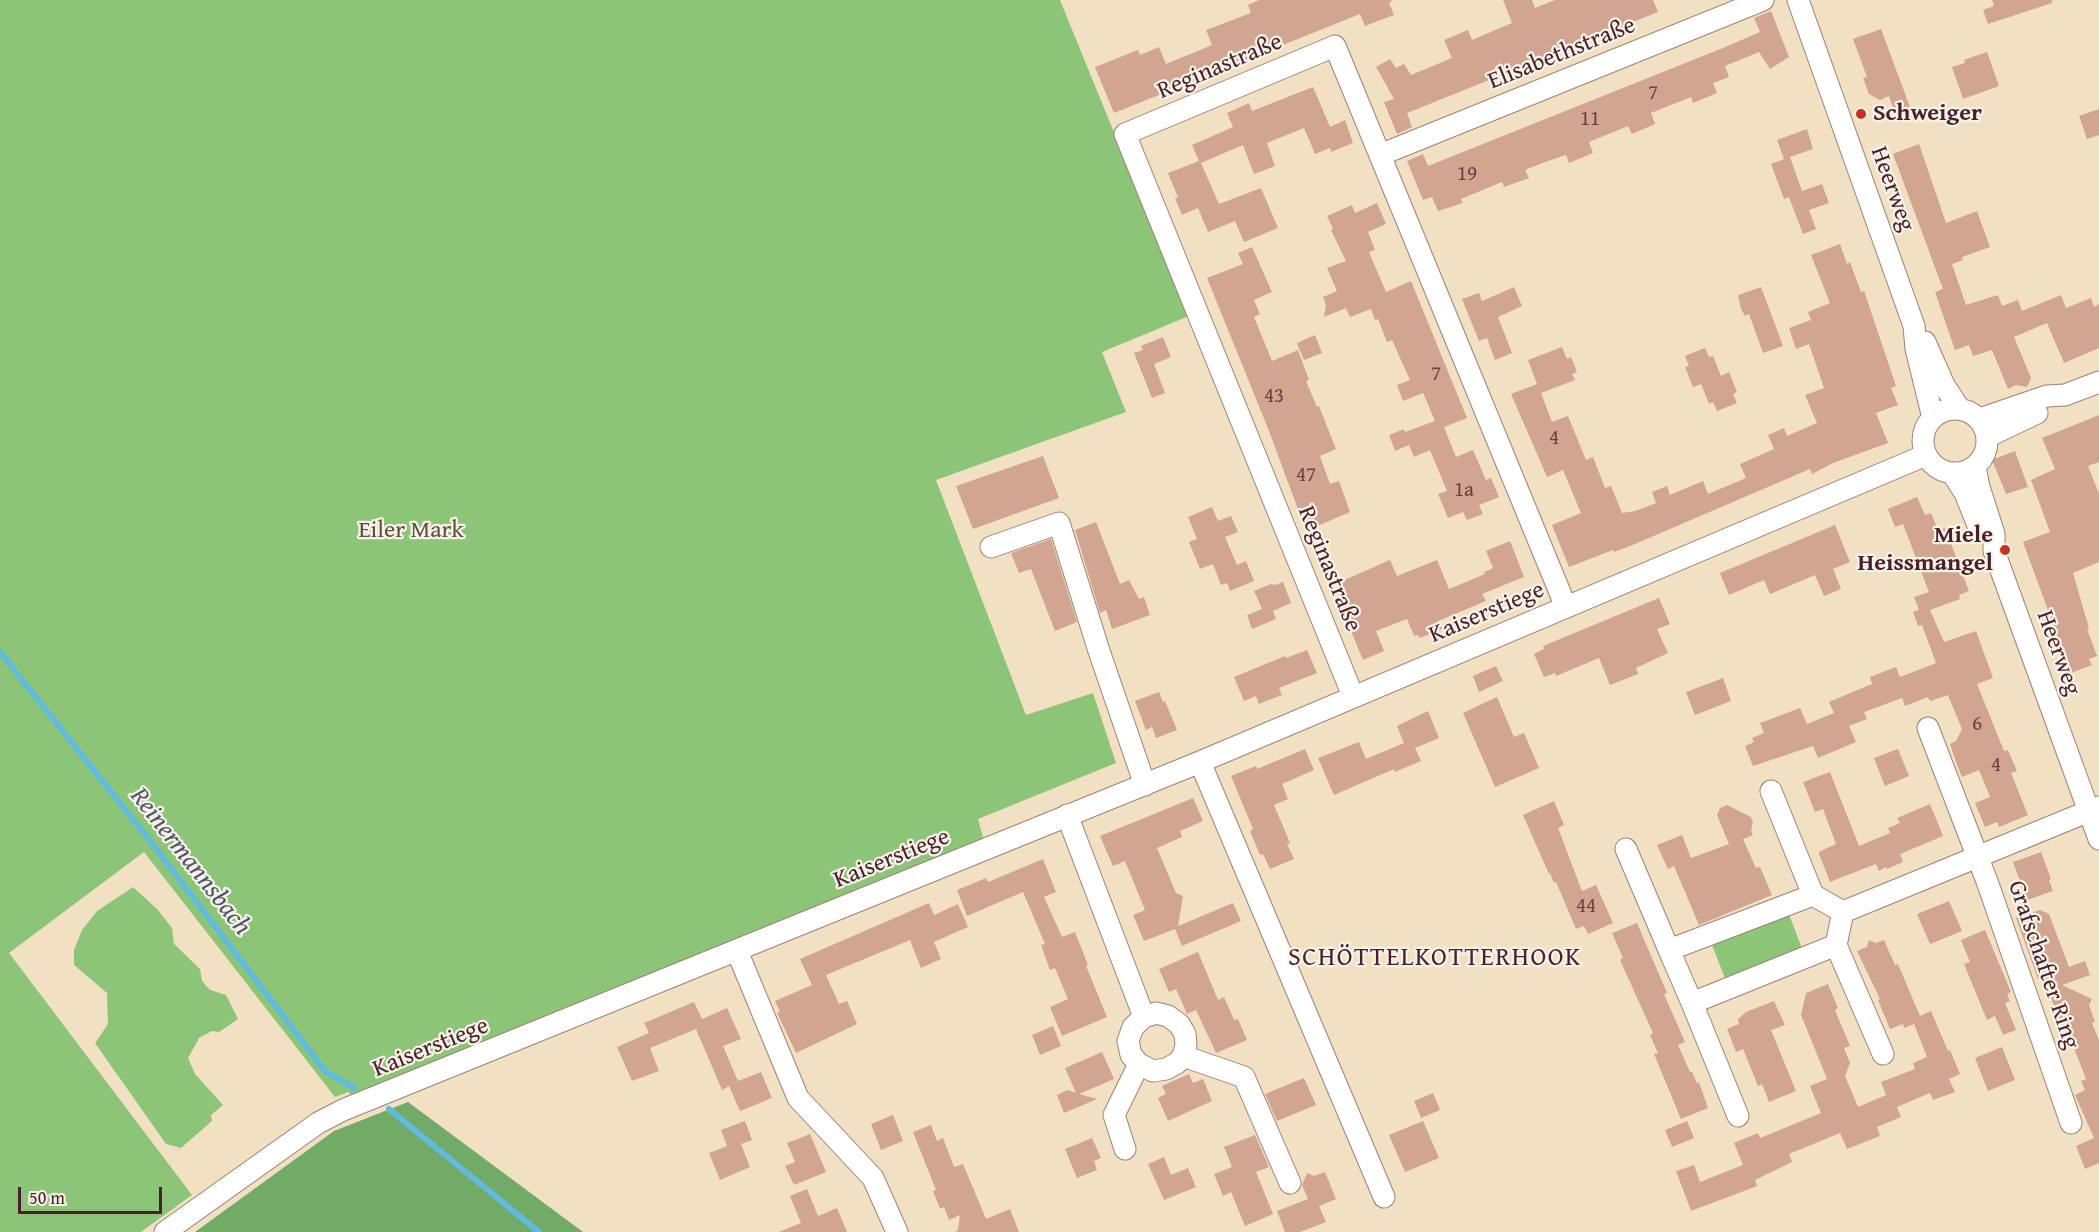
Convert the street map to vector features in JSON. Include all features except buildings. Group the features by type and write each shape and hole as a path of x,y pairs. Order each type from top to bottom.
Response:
{"street":[{"name":"Elisabethstraße","path":"1380,155 1763,0"},
{"name":"Heerweg","path":"1798,0 1914,326 1916,349 1933,418"},
{"name":"Reginastraße","path":"1353,696 1125,134 1335,46 1566,607"},
{"name":"Heerweg","path":"1914,326 1928,346 1944,385 1959,408"},
{"path":"1984,428 2052,407 2065,395 2099,381"},
{"path":"1952,408 1959,408 1972,413 1984,428 1984,454 1975,466 1965,471 1952,473 1938,468 1926,455 1922,442 1924,429 1933,418 1952,408"},
{"name":"Kaiserstiege","path":"165,1232 318,1123 343,1110 1200,762 1926,455"},
{"name":"Heerweg","path":"1975,466 1994,534 1994,551"},
{"name":"Heerweg","path":"1952,473 1965,493 1983,537 1994,551 2094,809 2099,839"},
{"path":"991,547 1059,523 1144,784"},
{"name":"Grafschafter Ring","path":"1928,728 1978,858 2071,1123"},
{"path":"1200,762 1384,1197"},
{"path":"1771,791 1813,895 1843,912 1836,945 1883,1054"},
{"name":"Grafschafter Ring","path":"1843,912 2094,809"},
{"path":"1067,815 1144,1017"},
{"path":"1626,849 1738,1116"},
{"path":"1669,950 1813,895"},
{"path":"1692,1003 1836,945"},
{"path":"737,951 798,1098 873,1178 897,1232"},
{"path":"1156,1013 1168,1016 1179,1024 1185,1034 1186,1045 1183,1056 1166,1070 1153,1071 1139,1064 1131,1055 1128,1041 1133,1027 1144,1017 1156,1013"},
{"path":"1183,1056 1244,1077 1290,1183"},
{"path":"1125,1149 1114,1115 1139,1064"}],"green space":[{"name":"Eiler Mark","path":"0,0 1060,0 1189,316 1102,352 1126,412 936,480 1026,715 1093,693 1116,763 978,819 984,841 351,1095 348,1092 335,1097 144,852 9,953 192,1195 141,1232 0,1232"},
{"path":"133,887 157,909 172,928 174,944 200,969 202,981 210,990 226,995 238,1019 219,1032 212,1031 199,1038 188,1058 195,1074 223,1105 211,1115 212,1121 181,1148 166,1144 95,1043 108,1024 107,993 74,965 74,950 82,930 97,911"},
{"path":"1788,912 1803,951 1726,981 1711,942"},
{"path":"408,1102 583,1232 195,1232 334,1131"}],"waterway":[{"name":"Reinermannsbach","path":"0,652 151,842 325,1071 354,1088"},
{"name":"Reinermannsbach","path":"389,1109 539,1232"}],"place":[{"name":"Schweiger","path":"1861,114"},
{"name":"Miele Heissmangel","path":"2005,550"}],"district":[{"name":"SCHÖTTELKOTTERHOOK","path":"1435,958"}]}
